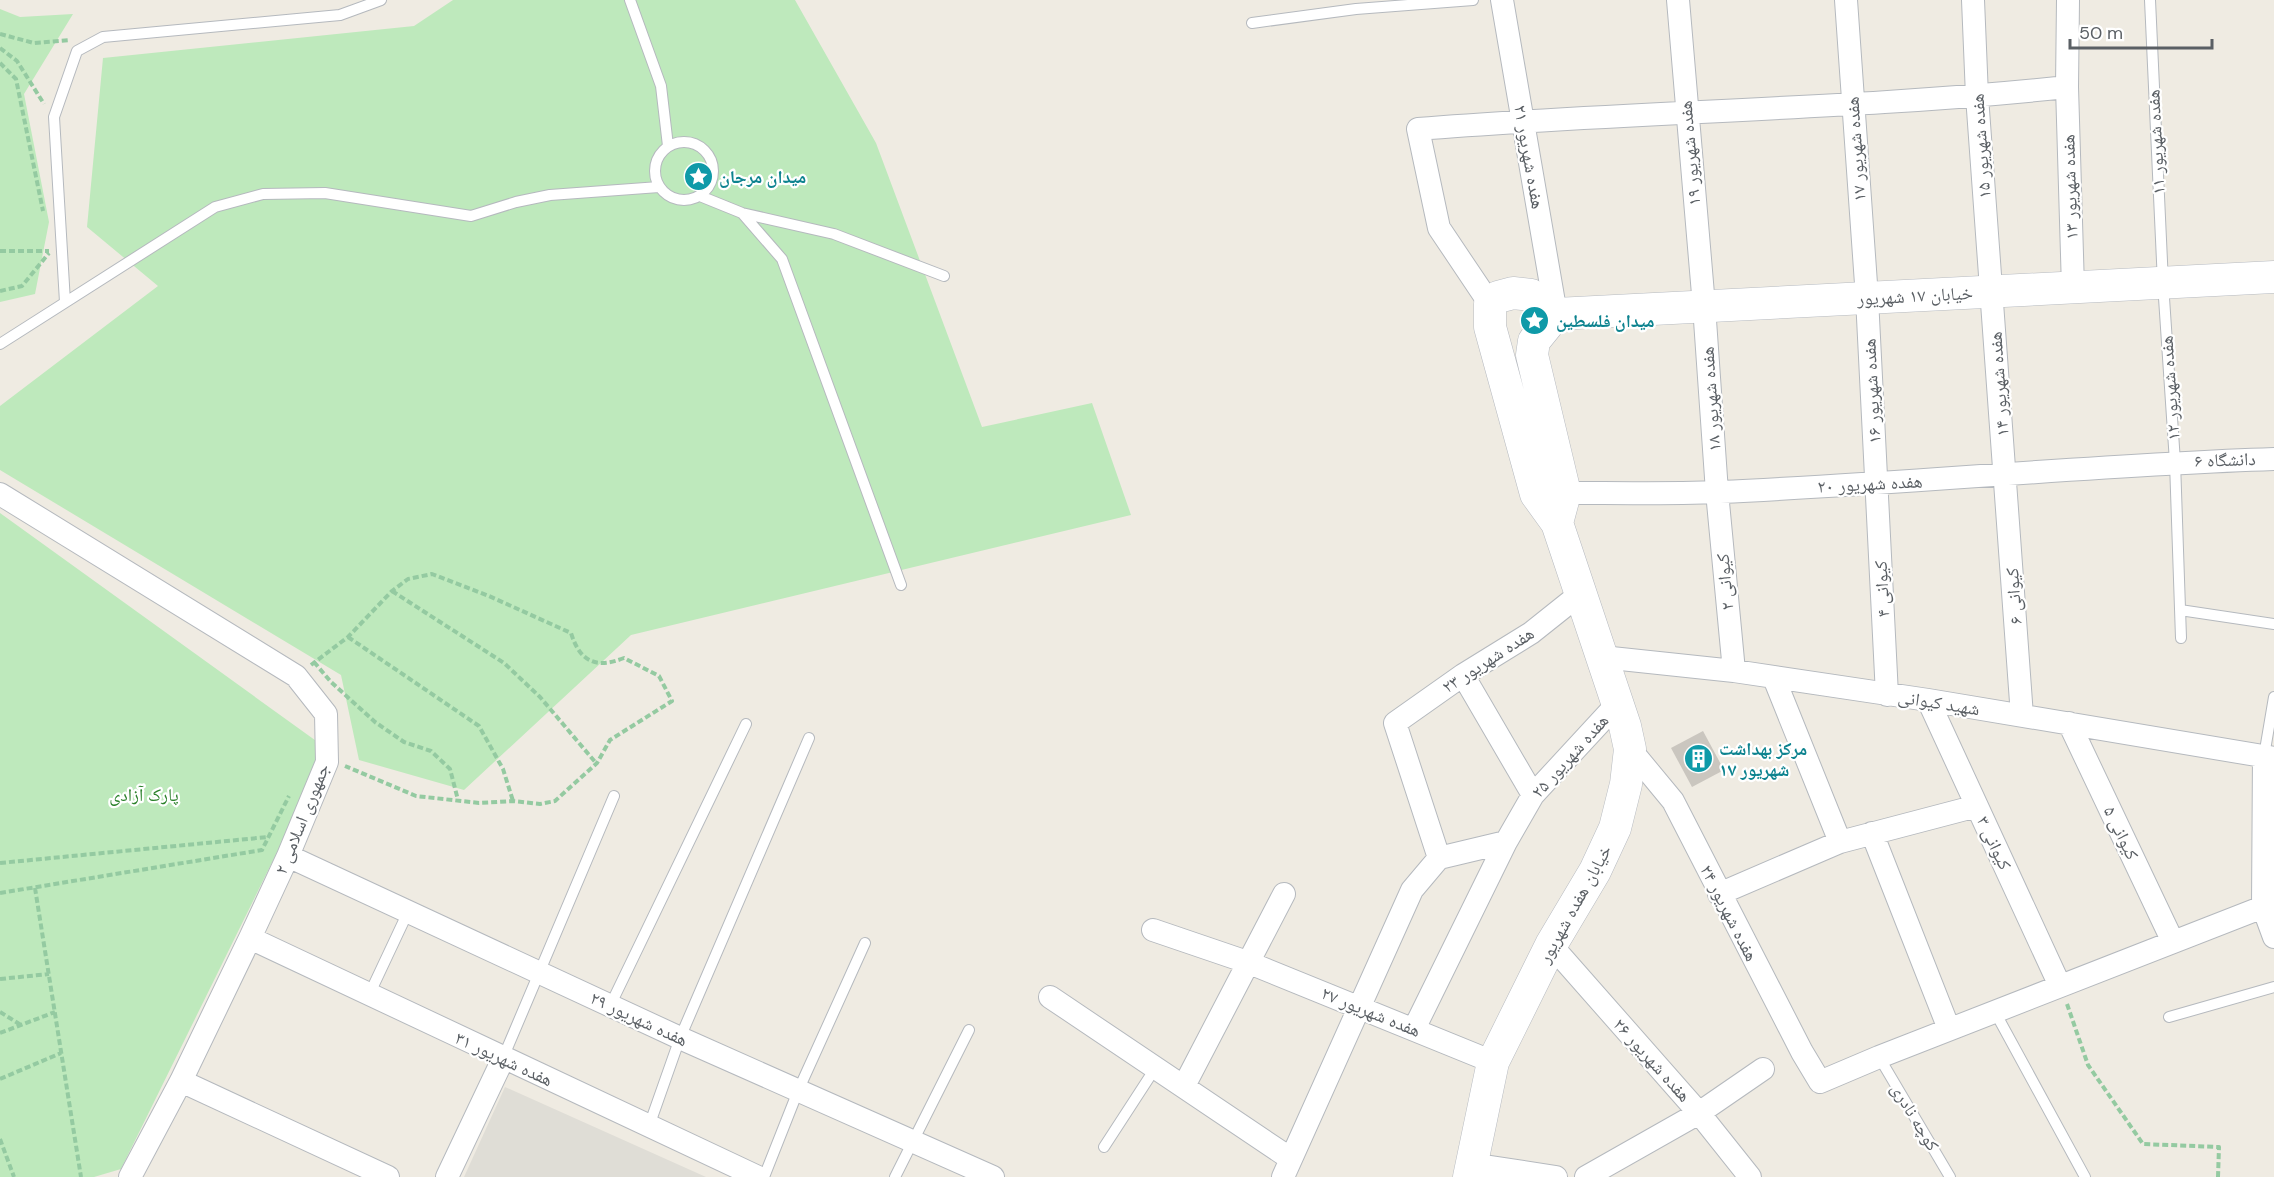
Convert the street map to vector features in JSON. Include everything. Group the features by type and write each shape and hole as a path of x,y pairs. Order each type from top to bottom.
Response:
{"street":[{"name":"هفده شهریور ۲۱","path":"1502,0 1556,314"},
{"name":"هفده شهریور ۱۹","path":"1678,0 1704,306"},
{"name":"هفده شهریور ۱۷","path":"1846,0 1867,298"},
{"name":"هفده شهریور ۱۵","path":"1974,0 1977,96 1992,292"},
{"name":"هفده شهریور ۱۳","path":"2068,0 2067,87 2073,288"},
{"path":"1557,523 1536,494 1490,327 1490,304 1439,228 1418,129 1523,120 1687,114 1977,96 2067,87"},
{"name":"خیابان ۱۷ شهریور","path":"1556,314 2274,277"},
{"name":"هفده شهریور ۱۴","path":"1992,292 2006,476"},
{"path":"1490,304 1498,297 1513,293 1532,295 1556,314 1534,341 1532,355 1565,493 1557,523"},
{"name":"هفده شهریور ۱۶","path":"1867,298 1877,484"},
{"name":"هفده شهریور ۱۸","path":"1704,306 1717,492"},
{"name":"دانشگاه ۶","path":"2175,462 2274,459"},
{"name":"هفده شهریور ۲۰","path":"1565,493 1717,492 1877,484 2175,462"},
{"name":"کیوانی ۶","path":"2006,476 2022,716"},
{"name":"کیوانی ۴","path":"1877,484 1887,695"},
{"name":"کیوانی ۲","path":"1717,492 1734,671"},
{"name":"جمهوری اسلامی ۲","path":"0,494 305,669 326,714 327,762 288,856 181,1081 130,1177"},
{"name":"خیابان هفده شهریور","path":"1470,1171 1493,1062 1551,945 1595,872 1616,828 1626,784 1630,749 1618,703 1557,523"},
{"name":"هفده شهریور ۲۳","path":"1439,858 1395,723 1463,675 1531,633 1580,594"},
{"name":"شهید کیوانی","path":"1602,657 1734,671 1928,700 2269,757"},
{"path":"1463,675 1533,795"},
{"path":"1774,678 1840,842"},
{"name":"کیوانی ۳","path":"1928,700 2060,986"},
{"name":"هفده شهریور ۲۵","path":"1414,1029 1506,842 1533,795 1618,703"},
{"name":"کیوانی ۵","path":"2069,723 2174,942"},
{"name":"هفده شهریور ۲۴","path":"1630,749 1673,801 1719,894 1820,1082 1879,1057"},
{"path":"2269,757 2263,907 2274,938"},
{"path":"1719,894 1840,842 1977,806"},
{"path":"1872,833 1949,1029"},
{"path":"1050,997 1184,1086 1287,1168 1412,890 1439,858 1506,842"},
{"name":"هفده شهریور ۲۹","path":"288,856 680,1038 993,1177"},
{"path":"1184,1086 1284,894"},
{"path":"1879,1057 2263,907"},
{"name":"هفده شهریور ۲۷","path":"1153,930 1247,962 1493,1062"},
{"name":"هفده شهریور ۳۱","path":"250,938 758,1177"},
{"name":"هفده شهریور ۲۶","path":"1551,945 1699,1113 1750,1177"},
{"path":"447,1177 503,1059"},
{"path":"1586,1177 1699,1113 1763,1069"},
{"path":"181,1081 388,1177"},
{"path":"1470,1171 1556,1177"}],"lane":[{"path":"65,302 54,117 77,51 103,37 340,15 381,0"},
{"path":"630,0 661,86 668,146"},
{"path":"1252,23 1355,4 1473,0"},
{"name":"هفده شهریور ۱۱","path":"2150,0 2163,283"},
{"path":"679,142 690,142 701,147 709,155 713,166 712,177 708,188 700,196 689,200 677,200 667,195 659,187 655,176 655,165 659,154 668,146 679,142"},
{"path":"0,344 215,207 263,194 326,193 471,216 516,202 550,195 659,187"},
{"path":"700,196 742,213 834,234 944,276"},
{"path":"742,213 782,259 901,585"},
{"name":"هفده شهریور ۱۲","path":"2163,283 2175,462 2181,638"},
{"path":"2180,610 2274,624"},
{"path":"2269,757 2274,697"},
{"path":"610,1006 746,724"},
{"path":"649,1126 680,1038 809,738"},
{"path":"503,1059 614,796"},
{"path":"369,995 408,912"},
{"path":"764,1177 798,1090 865,943"},
{"path":"2169,1017 2274,987"},
{"path":"1995,1012 2085,1177"},
{"path":"895,1177 969,1030"},
{"name":"کوچه نادری","path":"1879,1057 1950,1177"},
{"path":"1104,1147 1156,1067"}],"path":[{"path":"0,34 34,43 103,37"},
{"path":"0,48 17,61 54,117"},
{"path":"0,63 16,79 45,219"},
{"path":"0,291 22,286 51,251 49,240"},
{"path":"0,251 51,251"},
{"path":"327,762 351,767 416,796 479,803 513,801 540,804 555,801 597,764 610,740 672,701 659,676 624,658 608,664 590,662 576,648 571,633 489,596 432,574 408,579 392,591 348,637 305,669 331,682 375,723 404,742 430,751 450,769 458,800"},
{"path":"392,591 504,663 540,697 597,764"},
{"path":"348,637 479,726 503,769 513,801"},
{"path":"0,893 262,850 289,795"},
{"path":"0,863 269,837"},
{"path":"35,888 81,1177"},
{"path":"0,979 49,974"},
{"path":"2060,986 2088,1065 2143,1144 2218,1147 2218,1177"},
{"path":"0,1012 22,1025"},
{"path":"0,1033 55,1012"},
{"path":"0,1078 61,1053"},
{"path":"0,1139 15,1177"}],"shaded area":[{"path":"505,1087 706,1177 464,1177"}],"green space":[{"path":"453,0 795,0 876,143 982,427 1092,403 1131,515 631,635 464,790 359,760 341,675 0,470 0,406 158,286 87,227 103,58 414,26"},
{"path":"0,9 20,17 73,14 24,94 49,222 35,294 0,302"},
{"name":"پارک آزادی","path":"0,513 319,743 323,759 121,1169 94,1177 0,1177"}],"building":[{"name":"مرکز بهداشت ۱۷ شهریور","path":"1703,731 1724,770 1692,787 1671,748"}],"place":[{"name":"میدان مرجان","path":"698,177"},
{"name":"میدان فلسطین","path":"1535,321"},
{"name":"مرکز بهداشت ۱۷ شهریور","path":"1698,759"}]}
